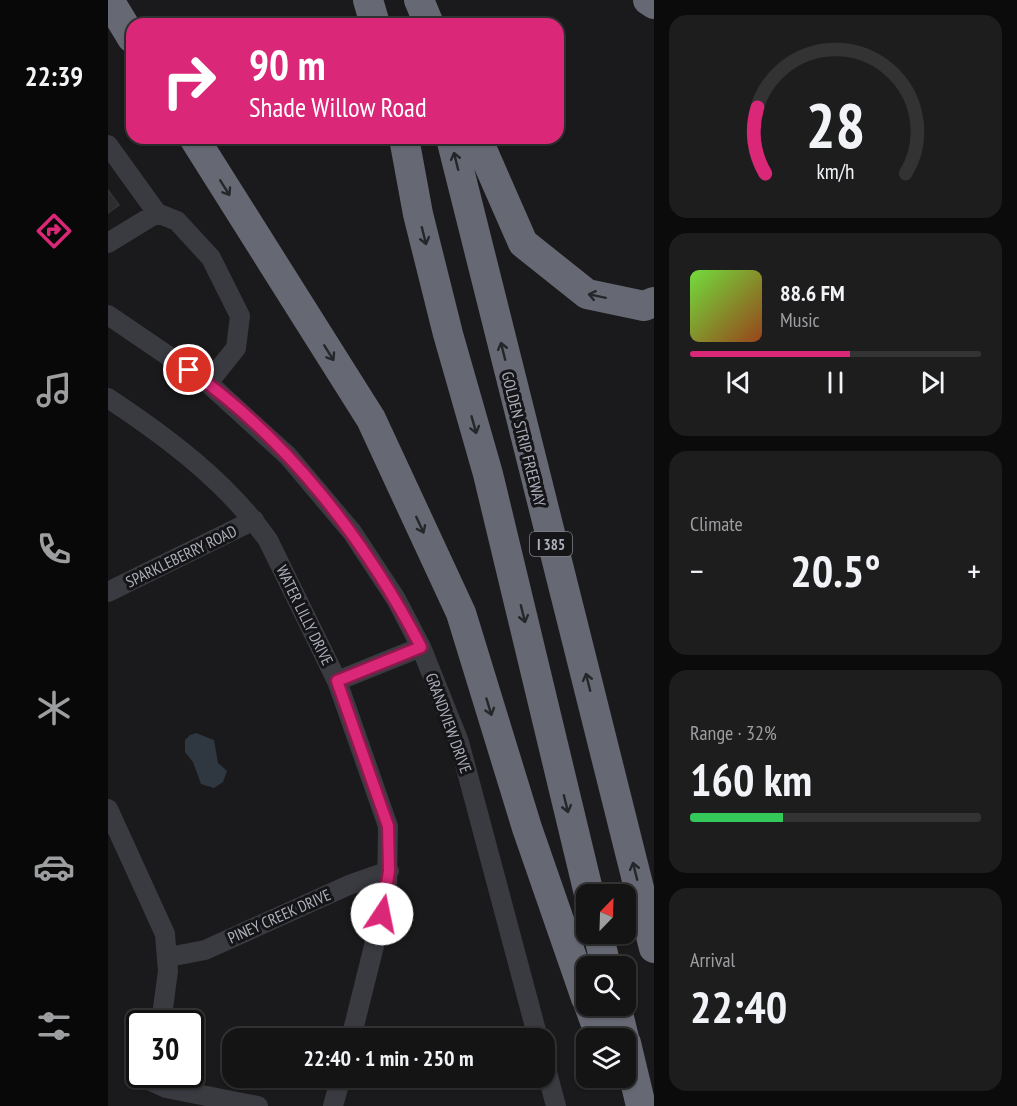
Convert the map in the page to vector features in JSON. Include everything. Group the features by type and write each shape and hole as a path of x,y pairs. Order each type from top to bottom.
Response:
{"highway":[{"path":"109,0 126,28"},
{"path":"368,0 373,18"},
{"path":"418,0 422,18"},
{"path":"418,0 426,18"},
{"path":"648,0 654,4"},
{"path":"198,144 371,418 461,614 527,828 576,969"},
{"name":"I 385","path":"405,144 418,214 448,334 488,474 587,884"},
{"name":"GOLDEN STRIP FREEWAY","path":"452,144 654,948"},
{"path":"480,144 523,243 587,294 644,306 654,302"},
{"path":"636,1085 641,1106"},
{"path":"618,1088 624,1106"}],"street":[{"path":"108,145 157,213 177,221 211,258 240,316 236,348 208,383"},
{"path":"108,243 157,213"},
{"name":"GRANDVIEW DRIVE","path":"108,315 208,383 288,456 352,532 396,599 421,647 459,742 535,1028"},
{"name":"WATER LILLY DRIVE","path":"108,399 153,427 218,483 254,520 268,540 337,681 388,826 387,894 354,1028"},
{"name":"SPARKLEBERRY ROAD","path":"108,592 254,520"},
{"path":"337,681 421,647"},
{"path":"108,809 165,934 169,957 163,1010"},
{"name":"PINEY CREEK DRIVE","path":"169,957 205,950 349,885 389,871"},
{"path":"166,1088 258,1106"},
{"path":"333,1106 338,1088"},
{"path":"551,1088 556,1106"}],"shaded area":[{"path":"196,733 214,740 218,763 227,771 223,782 214,788 201,784 193,762 185,752 185,740"}],"building":[{"path":"108,190 119,205 108,213"}],"route":[{"path":"189,370 208,383 288,456 352,532 396,599 421,647 337,681 388,826 389,871 382,914"}]}
